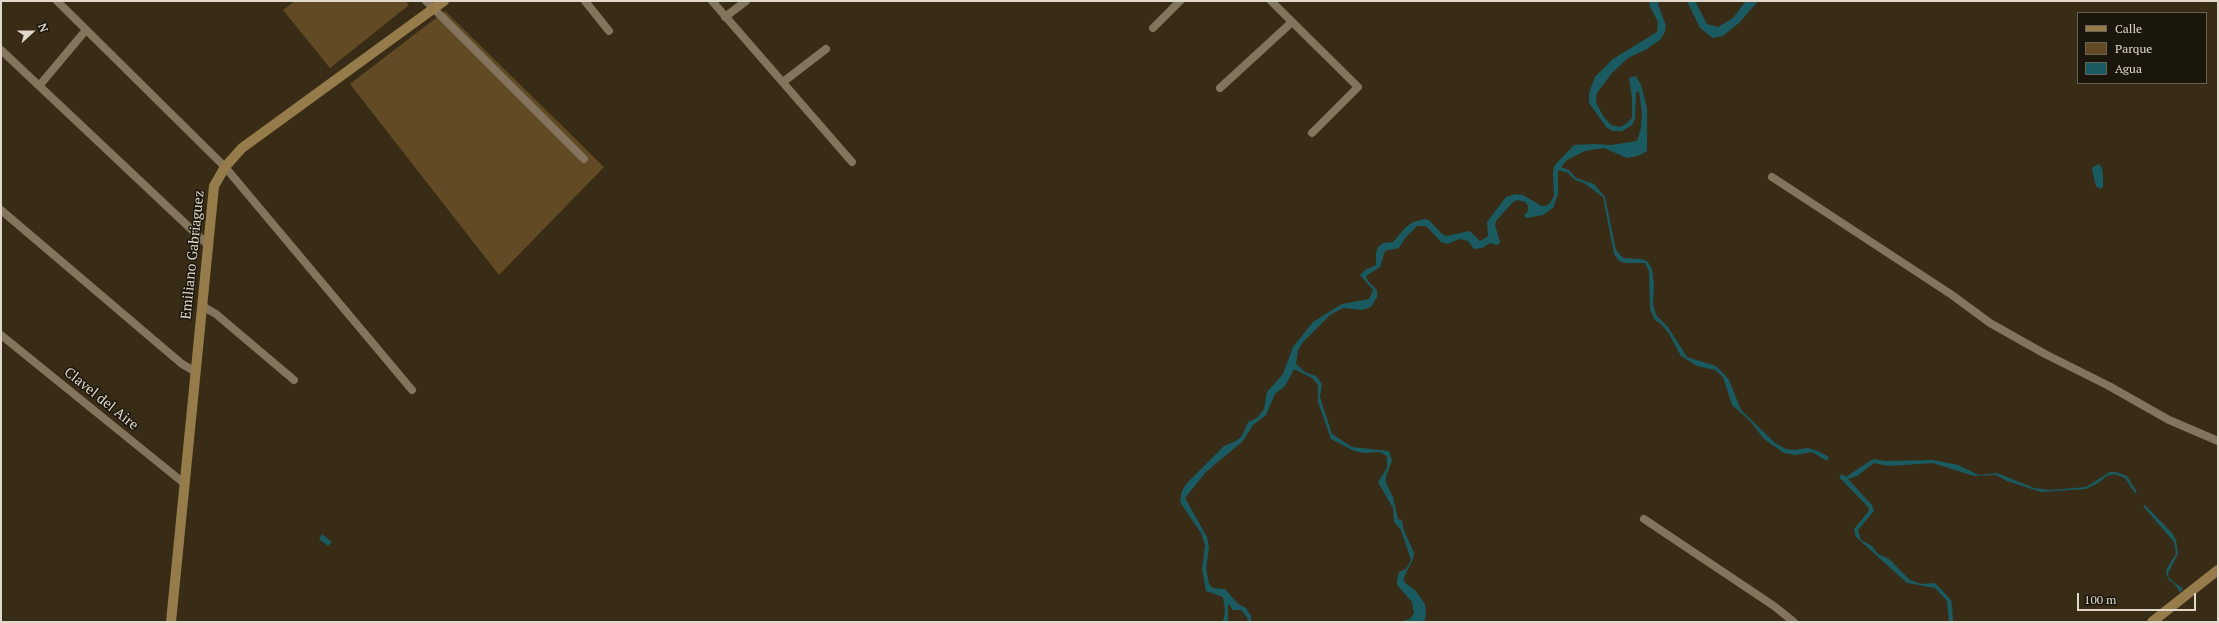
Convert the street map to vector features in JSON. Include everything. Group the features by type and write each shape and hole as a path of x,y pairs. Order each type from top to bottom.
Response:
{"main road":[{"name":"Emiliano Gabriaguez","path":"171,622 214,186 225,167 242,148 430,5 444,1"},
{"path":"2152,622 2218,570"}],"street":[{"path":"57,1 225,167 412,390"},
{"path":"585,1 609,31"},
{"path":"712,1 852,162"},
{"path":"725,17 746,1"},
{"path":"1153,28 1180,1"},
{"path":"1271,1 1358,87 1312,133"},
{"path":"430,5 584,159"},
{"path":"1220,88 1292,22"},
{"path":"39,86 86,30"},
{"path":"1,50 208,245"},
{"path":"783,82 826,50"},
{"path":"1772,177 1952,295 1990,323 2045,354 2109,386 2169,420 2218,441"},
{"path":"1,210 182,364 196,372"},
{"path":"202,306 216,314 294,380"},
{"name":"Clavel del Aire","path":"1,335 185,484"},
{"path":"1644,519 1774,606 1794,622"}],"green space":[{"path":"295,1 406,1 409,5 330,68 283,10"},
{"path":"445,11 604,167 499,275 350,84"}],"water":[{"path":"1649,1 1659,1 1658,4 1666,26 1665,32 1661,39 1647,49 1628,58 1612,73 1597,93 1596,102 1603,116 1611,125 1620,127 1626,124 1632,118 1632,97 1629,78 1636,76 1641,85 1647,108 1647,151 1638,156 1627,158 1604,148 1585,151 1567,160 1561,167 1569,170 1576,178 1594,184 1605,197 1616,250 1623,258 1642,259 1648,262 1652,269 1654,285 1653,304 1656,315 1668,327 1687,357 1716,366 1729,380 1741,410 1775,443 1786,449 1794,450 1808,448 1818,451 1829,457 1827,461 1812,452 1796,455 1784,453 1764,439 1750,421 1732,405 1723,377 1715,370 1697,366 1681,356 1669,334 1662,325 1654,319 1650,309 1649,271 1645,263 1624,263 1619,261 1614,254 1603,197 1584,183 1575,180 1568,173 1558,170 1558,194 1553,208 1543,215 1527,218 1524,216 1528,211 1528,206 1525,202 1517,200 1512,203 1496,221 1495,225 1500,242 1498,245 1490,243 1482,248 1474,249 1468,241 1460,239 1447,244 1441,242 1426,226 1417,226 1406,237 1399,248 1385,251 1380,267 1366,276 1368,281 1377,290 1377,297 1371,307 1362,310 1343,308 1330,315 1303,342 1298,350 1296,364 1305,372 1316,376 1322,384 1320,397 1332,434 1352,447 1389,451 1392,461 1386,476 1386,483 1393,497 1398,519 1402,520 1403,528 1414,553 1413,559 1404,577 1404,582 1415,590 1425,604 1426,615 1424,622 1399,622 1410,619 1414,613 1412,602 1397,585 1399,572 1406,569 1411,560 1401,530 1394,522 1393,508 1378,482 1387,468 1387,456 1379,452 1365,453 1354,451 1331,439 1318,402 1318,385 1312,378 1294,369 1285,386 1275,394 1266,415 1253,425 1243,441 1206,472 1185,498 1207,537 1209,548 1206,568 1209,584 1213,588 1225,589 1238,604 1246,608 1251,616 1251,622 1247,622 1248,619 1241,610 1233,610 1228,603 1228,622 1223,622 1225,611 1223,597 1206,591 1202,569 1205,545 1201,533 1180,502 1182,491 1187,483 1224,446 1236,441 1242,436 1248,422 1257,418 1264,409 1267,392 1283,374 1293,347 1313,322 1342,304 1369,299 1373,290 1360,275 1365,270 1376,265 1376,253 1378,247 1383,243 1393,242 1406,227 1413,222 1425,219 1429,220 1442,234 1446,236 1470,231 1480,241 1488,236 1487,222 1506,197 1516,194 1523,195 1542,206 1546,206 1550,203 1554,196 1554,166 1574,145 1611,145 1637,141 1641,128 1642,113 1639,91 1636,93 1635,119 1632,125 1622,131 1613,131 1607,128 1589,103 1589,93 1595,77 1613,59 1657,32 1658,22 1650,7"},
{"path":"1687,1 1695,1 1707,24 1718,27 1733,18 1746,1 1758,1 1740,22 1723,36 1713,38 1700,28"},
{"path":"2099,164 2102,168 2103,176 2103,187 2100,189 2096,186 2092,170 2093,167"},
{"path":"1873,459 1886,461 1933,460 1958,465 1979,475 1997,473 2034,488 2050,490 2086,487 2110,472 2116,472 2127,476 2137,492 2135,493 2125,478 2114,474 2107,476 2098,483 2086,489 2041,492 2007,481 1996,475 1974,476 1933,463 1888,466 1874,463 1857,476 1848,479 1872,505 1874,511 1858,530 1861,540 1872,546 1878,554 1889,559 1910,580 1921,584 1934,583 1937,585 1951,600 1953,622 1949,622 1947,601 1935,588 1907,583 1856,537 1854,529 1868,512 1869,508 1839,477 1842,474 1846,477"},
{"path":"2145,505 2172,533 2176,540 2178,554 2168,573 2169,578 2183,589 2180,592 2174,583 2170,581 2166,574 2167,568 2176,554 2174,542 2143,506"},
{"path":"322,534 332,542 328,546 319,539"}]}
